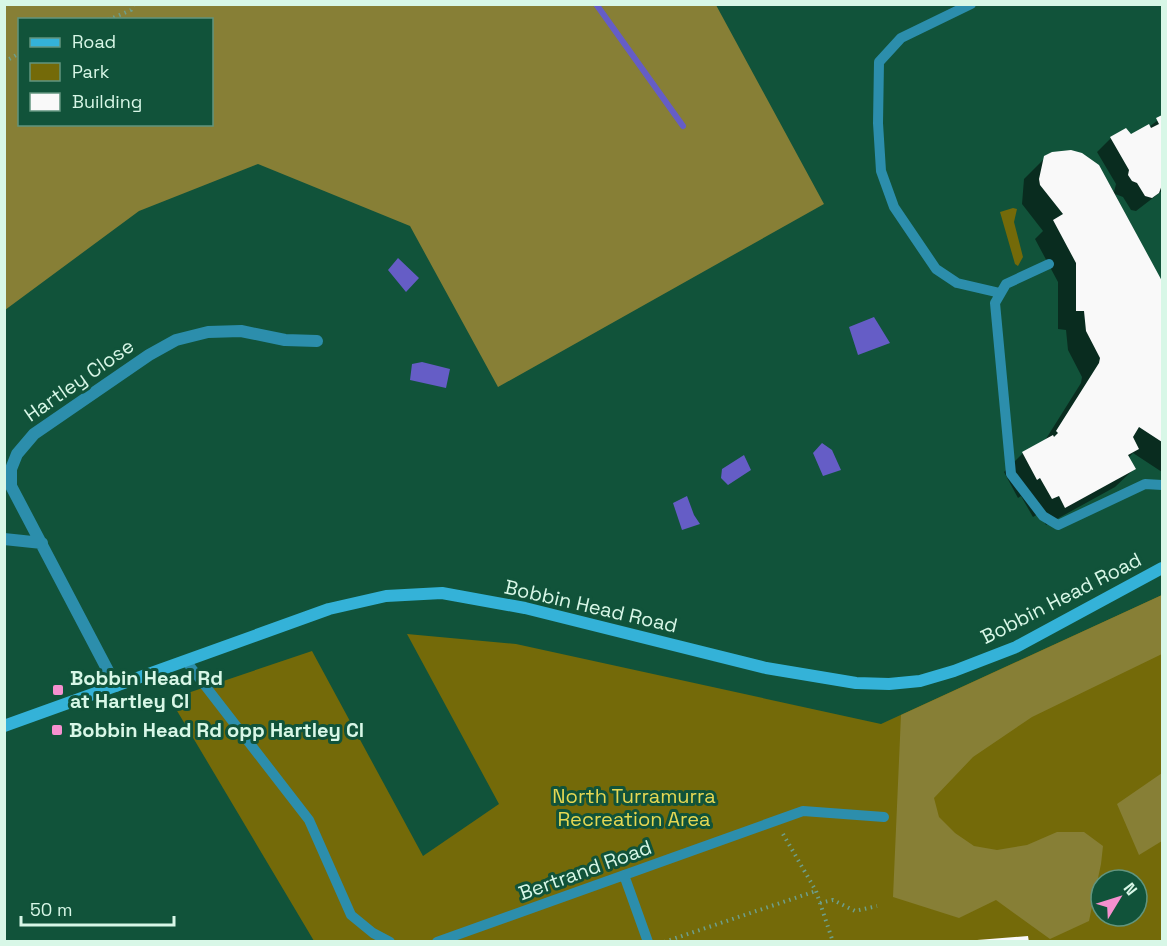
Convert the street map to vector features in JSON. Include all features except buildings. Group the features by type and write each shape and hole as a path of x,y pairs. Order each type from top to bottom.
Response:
{"main road":[{"name":"Bobbin Head Road","path":"4,726 329,609 386,596 442,593 525,608 765,668 856,683 889,684 920,681 954,671 1016,647 1162,568"}],"street":[{"name":"Hartley Close","path":"116,686 11,486 11,469 17,454 34,434 149,355 176,340 208,332 241,331 285,340 317,341"},
{"path":"4,539 42,543"}],"lane":[{"path":"972,4 901,38 879,62 878,123 881,171 894,207 936,269 957,283 1000,293"},
{"path":"1049,264 1006,284 995,303 1011,474 1043,516 1058,525 1145,484 1162,485"},
{"path":"186,661 309,820 351,915 373,933 390,942"},
{"name":"Bertrand Road","path":"437,942 803,811 884,817"},
{"path":"624,875 648,942"}],"path":[{"path":"113,18 131,10 134,4"},
{"path":"4,62 18,54"},
{"path":"772,822 787,838 816,891 832,942"},
{"path":"664,942 816,891"},
{"path":"820,903 833,900 855,911 877,906"}],"green space":[{"path":"1017,209 1014,222 1023,257 1018,266 1015,264 1000,212"},
{"name":"North Turramurra Recreation Area","path":"1162,595 1162,941 314,941 170,699 312,651 423,856 499,804 407,634 516,644 881,724"}],"shaded area":[{"path":"5,4 716,5 824,204 498,387 410,226 258,164 139,211 5,310"},
{"path":"398,258 419,278 406,292 388,270"},
{"path":"874,317 890,343 858,355 849,327"},
{"path":"422,362 450,369 446,388 410,380 412,364"},
{"path":"822,443 832,450 841,470 823,476 813,453"},
{"path":"744,455 751,470 728,485 721,478 722,469"},
{"path":"687,496 700,524 682,530 673,503"},
{"path":"1162,595 1162,654 1032,717 973,757 934,798 939,817 955,833 974,846 997,850 1027,845 1057,832 1084,832 1103,846 1100,868 1089,868 1089,921 1050,939 996,900 959,918 893,897 901,715"},
{"path":"1162,773 1162,841 1139,855 1117,804"}],"waterway":[{"path":"596,4 683,126"}],"place":[{"name":"Bobbin Head Rd at Hartley Cl","path":"58,690"},
{"name":"Bobbin Head Rd opp Hartley Cl","path":"57,730"}]}
